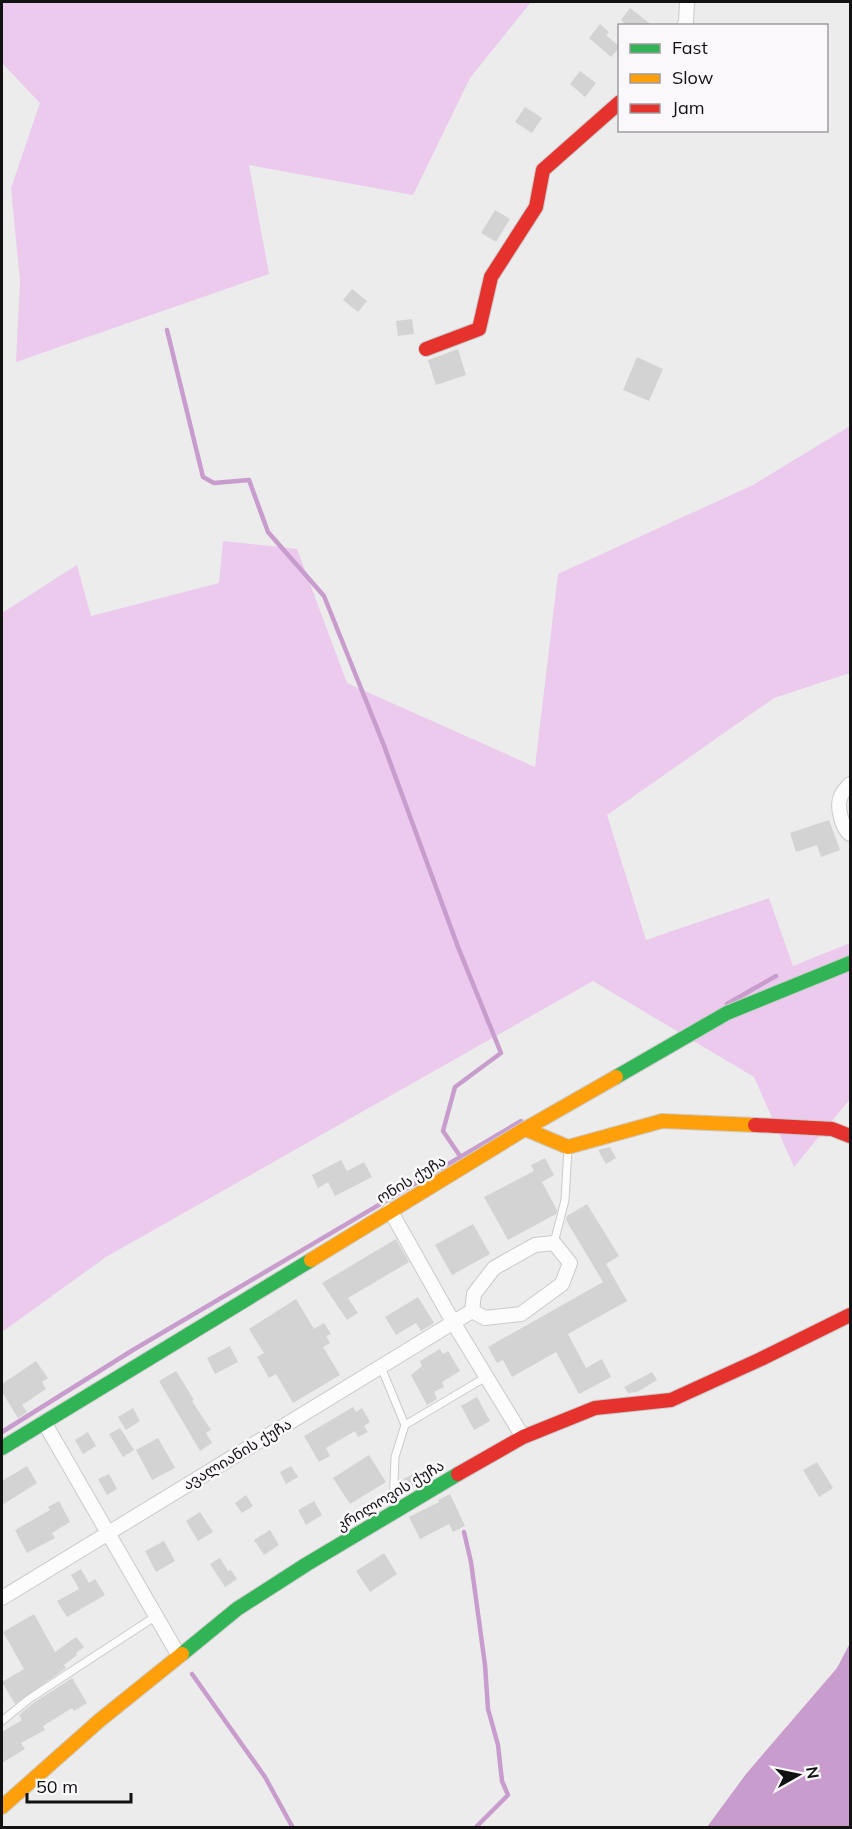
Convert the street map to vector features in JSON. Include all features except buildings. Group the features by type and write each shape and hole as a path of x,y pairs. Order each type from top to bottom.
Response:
{"street":[{"path":"685,24 687,2"},
{"path":"426,349 479,329 491,278 536,207 543,170 618,104"},
{"path":"850,784 840,796 840,814 846,831 850,834"},
{"name":"ონის ქუჩა","path":"2,1448 390,1210 727,1013 850,963"},
{"path":"525,1130 568,1147 662,1121 832,1129 850,1136"},
{"path":"390,1210 453,1322 523,1437"},
{"path":"554,1243 570,1263 562,1284 521,1314 485,1318 472,1311 474,1294 494,1268 535,1245 554,1243"},
{"name":"ავალიანის ქუჩა","path":"2,1598 472,1311"},
{"name":"კრილოვის ქუჩა","path":"2,1807 100,1720 237,1609 393,1512 523,1437 595,1408 671,1400 850,1315"},
{"path":"44,1422 179,1656"}],"lane":[{"path":"554,1243 565,1200 568,1147"},
{"path":"381,1367 405,1425 395,1457 393,1512"},
{"path":"405,1425 486,1377"},
{"path":"2,1721 29,1699 156,1616"}],"shaded area":[{"path":"2,2 531,2 470,78 413,195 249,165 269,274 16,362 20,281 11,188 40,103 2,63"},
{"path":"850,426 850,673 774,698 607,815 646,940 769,898 793,966 850,943 850,1099 794,1167 754,1077 593,981 106,1257 2,1332 2,613 77,565 91,616 219,583 223,541 297,549 347,683 535,767 558,574 753,485"},
{"path":"850,1643 850,1827 707,1827 746,1774 837,1668"}],"waterway":[{"path":"167,330 203,477 214,483 249,480 268,532 324,596 383,743 458,947 501,1053 455,1087 443,1131 460,1156"},
{"path":"727,1004 776,976"},
{"path":"2,1432 133,1350 521,1121"},
{"path":"464,1532 471,1562 485,1665 488,1709 498,1745 502,1781 508,1795 475,1828"},
{"path":"192,1674 265,1777 293,1828"}],"traffic: fast":[{"path":"616,1077 727,1013 850,963"},
{"path":"2,1448 311,1260"},
{"path":"182,1654 237,1609 307,1564 458,1474"}],"traffic: slow":[{"path":"311,1260 525,1129 616,1077"},
{"path":"525,1129 568,1147 662,1121 755,1125"},
{"path":"2,1807 100,1720 182,1654"}],"traffic: jam":[{"path":"426,349 479,329 491,277 536,207 543,170 618,104"},
{"path":"755,1125 832,1129 850,1136"},
{"path":"458,1474 523,1437 595,1408 671,1400 850,1315"}]}
